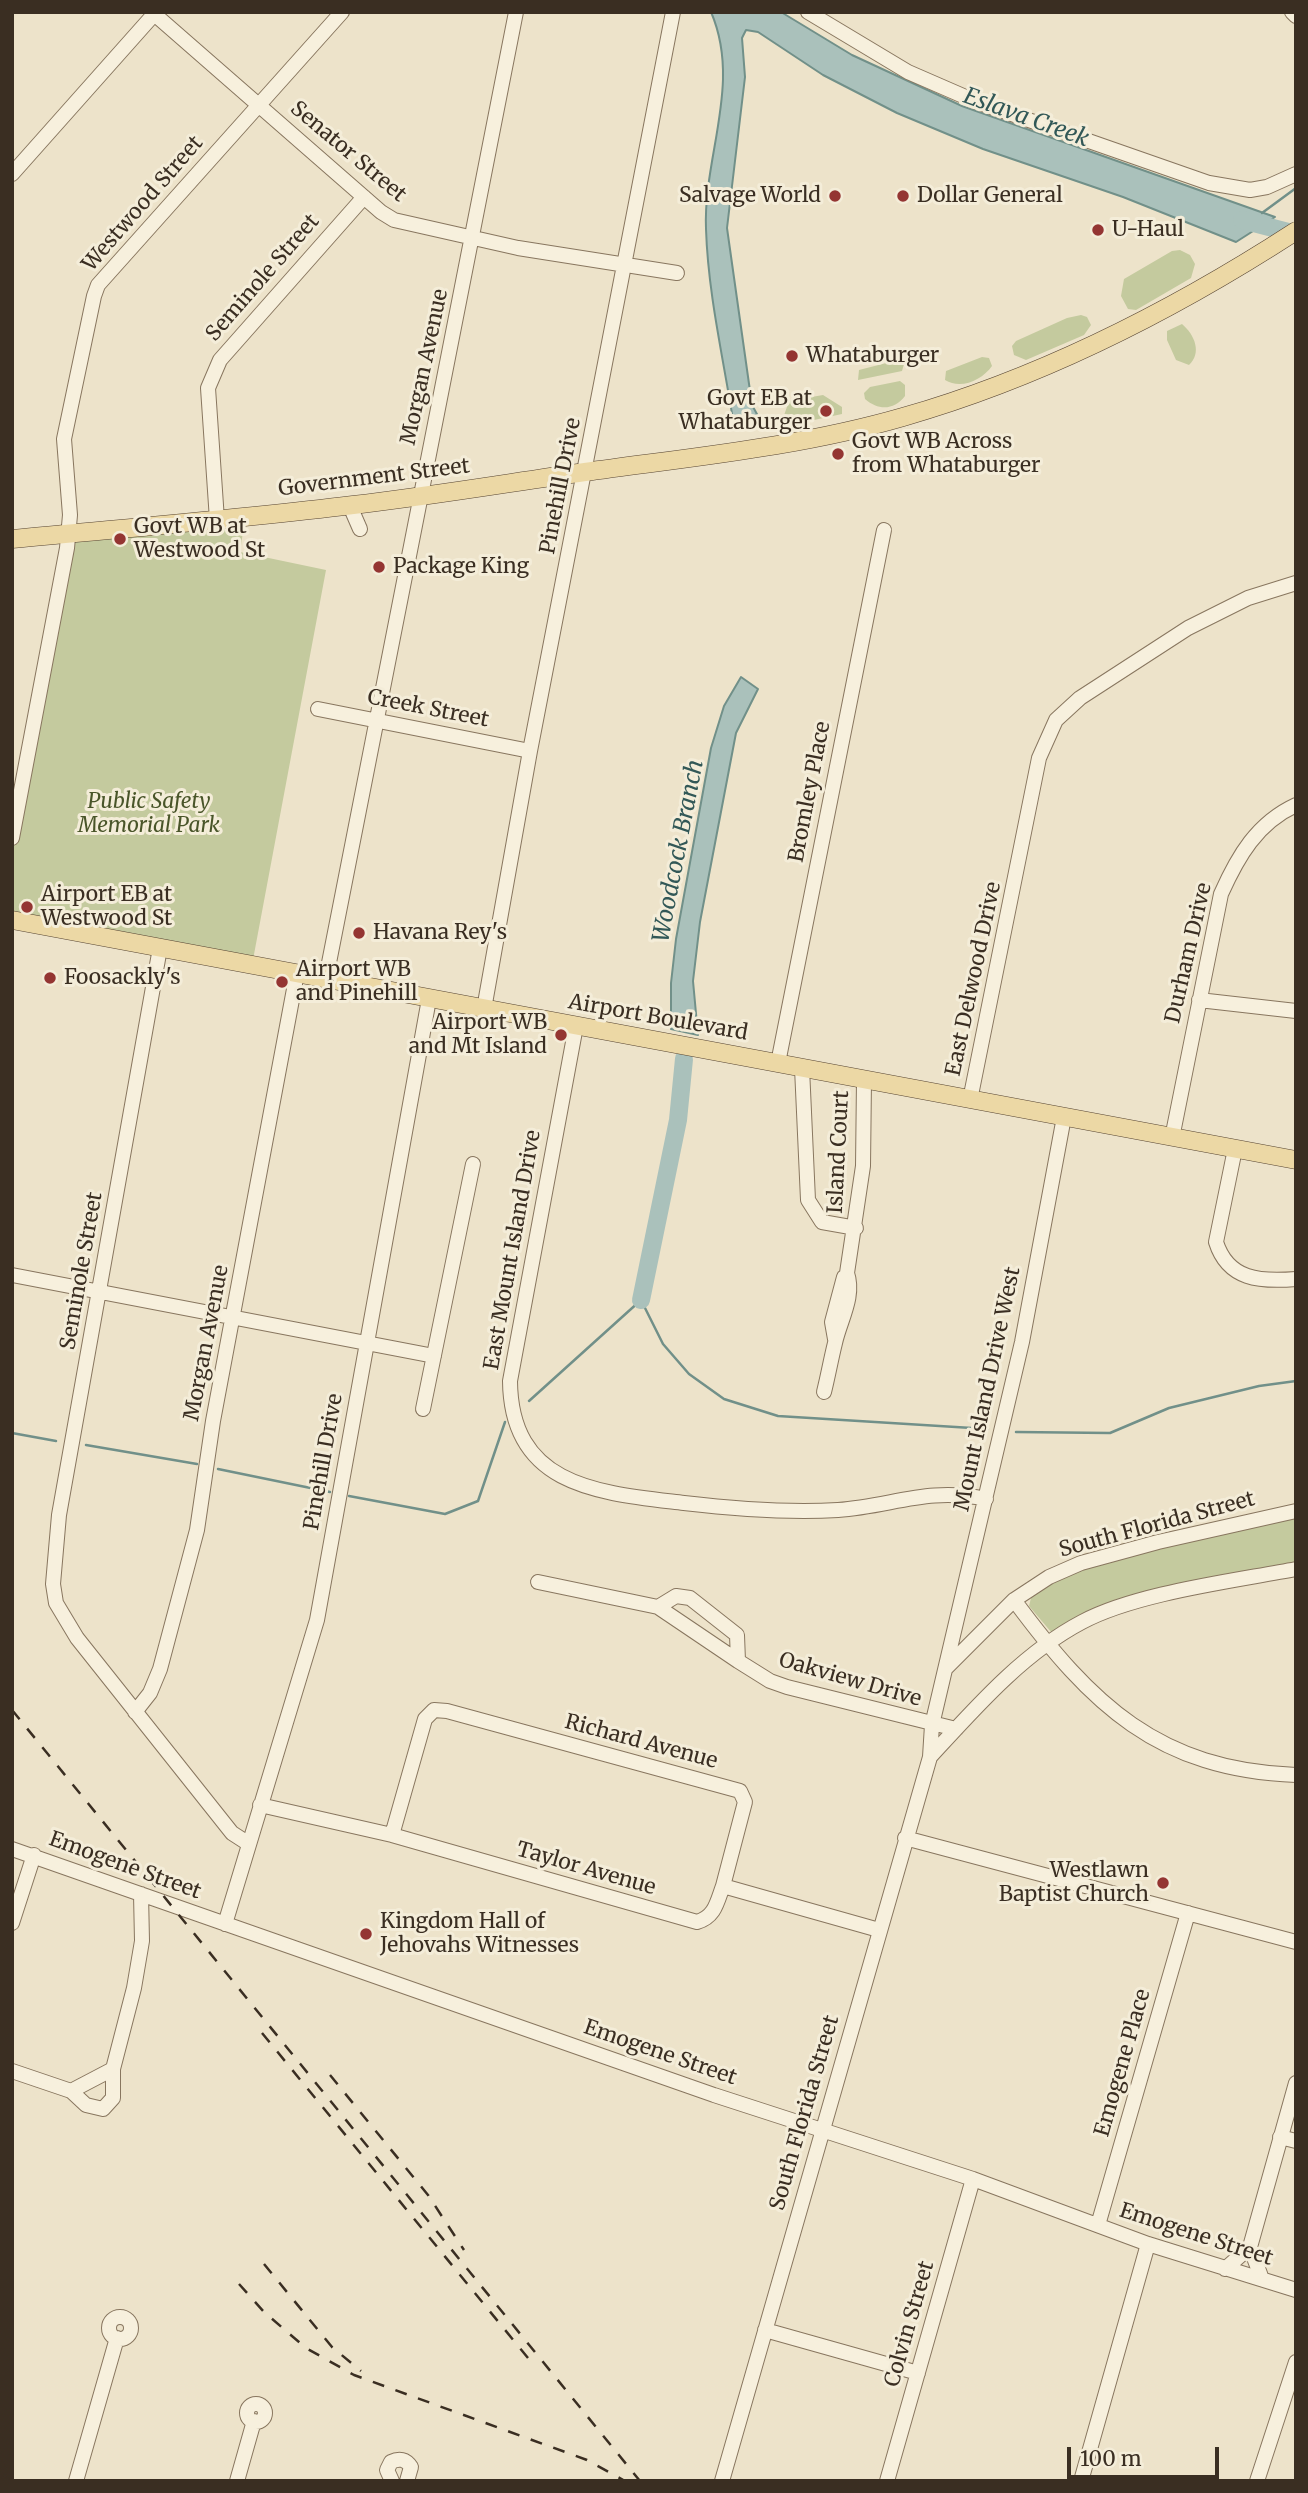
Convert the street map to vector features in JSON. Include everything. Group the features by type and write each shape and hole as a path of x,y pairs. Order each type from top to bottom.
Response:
{"main road":[{"name":"Government Street","path":"12,539 217,520 419,497 741,452 903,417 986,390 1146,319 1296,231"},
{"name":"Airport Boulevard","path":"12,920 1296,1160"}],"street":[{"name":"Westwood Street","path":"12,838 69,534 64,439 98,285 342,12"},
{"name":"Morgan Avenue","path":"326,978 516,12"},
{"name":"Pinehill Drive","path":"484,1009 530,751 673,12"},
{"path":"808,12 908,72 977,102 1209,183 1250,190 1267,187 1296,174"},
{"name":"Senator Street","path":"154,13 364,197 394,220 472,237 677,273"},
{"path":"12,174 154,13"},
{"name":"Seminole Street","path":"217,520 208,388 220,360 364,197"},
{"path":"350,506 360,530"},
{"name":"Bromley Place","path":"778,1063 884,530"},
{"name":"East Delwood Drive","path":"970,1100 1039,758 1056,720 1080,698 1188,628 1248,598 1296,583"},
{"name":"Creek Street","path":"318,709 530,751"},
{"path":"12,750 29,753"},
{"name":"Durham Drive","path":"1172,1138 1221,894 1233,867 1263,825 1296,805"},
{"name":"Seminole Street","path":"135,1712 77,1638 56,1602 53,1584 59,1515 160,948"},
{"name":"Morgan Avenue","path":"135,1712 150,1693 160,1669 183,1591 197,1530 297,973"},
{"name":"Pinehill Drive","path":"225,1924 317,1620 429,999"},
{"path":"1199,1000 1296,1011"},
{"name":"East Mount Island Drive","path":"576,1026 510,1381 513,1415 519,1430 552,1470 582,1487 605,1493 737,1509 841,1510 929,1494 957,1493 986,1499"},
{"name":"Island Court","path":"803,1068 808,1200 822,1222 856,1228"},
{"name":"Island Court","path":"824,1392 835,1339 843,1325 850,1283 847,1273 856,1228 863,1166 864,1080"},
{"name":"Mount Island Drive West","path":"946,1668 1022,1342 1064,1117"},
{"path":"1236,1149 1216,1242 1221,1255 1227,1266 1244,1276 1296,1279"},
{"path":"423,1409 473,1164"},
{"path":"12,1275 434,1356"},
{"name":"South Florida Street","path":"722,2481 930,1757 932,1725 946,1668 1014,1600 1040,1582 1081,1563 1296,1511"},
{"name":"South Florida Street","path":"930,1757 956,1728 1047,1644 1082,1622 1129,1604 1296,1569"},
{"name":"Oakview Drive","path":"538,1582 658,1607 770,1681 787,1687 932,1725 956,1728"},
{"name":"Oakview Drive","path":"658,1607 676,1596 690,1598 737,1635 738,1661"},
{"path":"1014,1600 1083,1686 1139,1730 1184,1753 1225,1766 1296,1775"},
{"name":"Richard Avenue","path":"392,1835 425,1719 434,1710 447,1710 740,1791 745,1802 723,1886"},
{"path":"135,1712 232,1833 248,1844"},
{"name":"Taylor Avenue","path":"260,1805 392,1835 697,1923 708,1919 715,1910 723,1886"},
{"path":"905,1838 1296,1942"},
{"name":"Emogene Street","path":"12,1849 822,2130 973,2179 1148,2244 1296,2290"},
{"path":"12,1923 34,1855"},
{"path":"723,1886 879,1930"},
{"path":"12,2071 71,2091 86,2105 103,2109 113,2098 113,2069 134,1989 142,1941 141,1894"},
{"name":"Emogene Place","path":"1098,2225 1188,1913"},
{"path":"71,2091 113,2069"},
{"path":"1225,2269 1250,2247 1296,2083"},
{"path":"1280,2137 1296,2141"},
{"name":"Colvin Street","path":"887,2481 973,2179"},
{"path":"1081,2481 1148,2244"},
{"path":"1250,2247 1262,2280"},
{"path":"765,2330 918,2373"},
{"path":"76,2481 117,2338"},
{"path":"1257,2481 1296,2362"},
{"path":"237,2481 254,2421"},
{"path":"392,2481 387,2470 391,2462 398,2459 411,2467 407,2481"}],"green space":[{"path":"1180,250 1190,255 1195,264 1191,278 1136,310 1128,309 1121,296 1124,279 1172,251"},
{"path":"1081,315 1087,317 1091,325 1084,335 1026,360 1014,355 1012,346 1016,341 1067,318"},
{"path":"1182,324 1195,344 1195,355 1189,365 1176,360 1167,340 1167,331"},
{"path":"982,357 989,358 992,366 983,376 964,384 945,380 946,371"},
{"path":"898,360 904,364 902,371 858,380 859,370"},
{"path":"900,381 905,385 905,396 896,404 881,407 865,399 864,393 870,387"},
{"path":"823,395 842,407 842,414 786,426 781,424 789,401"},
{"name":"Public Safety Memorial Park","path":"245,518 240,552 326,570 252,965 12,920 12,838 69,534"},
{"path":"1296,1518 1296,1564 1139,1597 1052,1633 1029,1606 1032,1594 1072,1573 1114,1558"}],"water":[{"path":"711,12 781,12 852,55 962,106 1275,217 1236,242 1123,197 983,149 897,113 823,75 758,32 746,30 742,38 745,77 727,228 752,405 758,416 733,420 707,253 707,202 719,120 723,66 720,39"},
{"path":"741,677 758,689 736,733 700,922 693,981 698,1035 671,1029 671,983 676,939 711,748 724,706"}],"waterway":[{"path":"1262,213 1296,188"},
{"name":"Eslava Creek","path":"1242,220 1296,234"},
{"name":"Woodcock Branch","path":"641,1300 678,1120 684,1059"},
{"path":"529,1401 641,1300 663,1344 689,1374 724,1399 778,1416 988,1429"},
{"path":"1016,1432 1110,1433 1169,1408 1259,1386 1296,1381"},
{"path":"349,1496 445,1514 478,1501 505,1422"},
{"path":"12,1433 56,1441"},
{"path":"86,1445 197,1464"},
{"path":"218,1469 330,1492"}],"railway":[{"path":"12,1710 640,2481"},
{"path":"262,2033 528,2358"},
{"path":"330,2075 428,2195 464,2250"},
{"path":"264,2264 332,2347 361,2371"},
{"path":"239,2284 264,2312 306,2348 354,2375 587,2460 625,2481"}],"place":[{"name":"Salvage World","path":"835,196"},
{"name":"Dollar General","path":"903,196"},
{"name":"U-Haul","path":"1098,230"},
{"name":"Whataburger","path":"792,356"},
{"name":"Govt EB at Whataburger","path":"826,411"},
{"name":"Govt WB Across from Whataburger","path":"838,454"},
{"name":"Govt WB at Westwood St","path":"120,539"},
{"name":"Package King","path":"379,567"},
{"name":"Airport EB at Westwood St","path":"27,907"},
{"name":"Havana Rey's","path":"359,933"},
{"name":"Foosackly's","path":"50,978"},
{"name":"Airport WB and Pinehill","path":"282,982"},
{"name":"Airport WB and Mt Island","path":"561,1035"},
{"name":"Westlawn Baptist Church","path":"1163,1883"},
{"name":"Kingdom Hall of Jehovahs Witnesses","path":"366,1934"}]}
